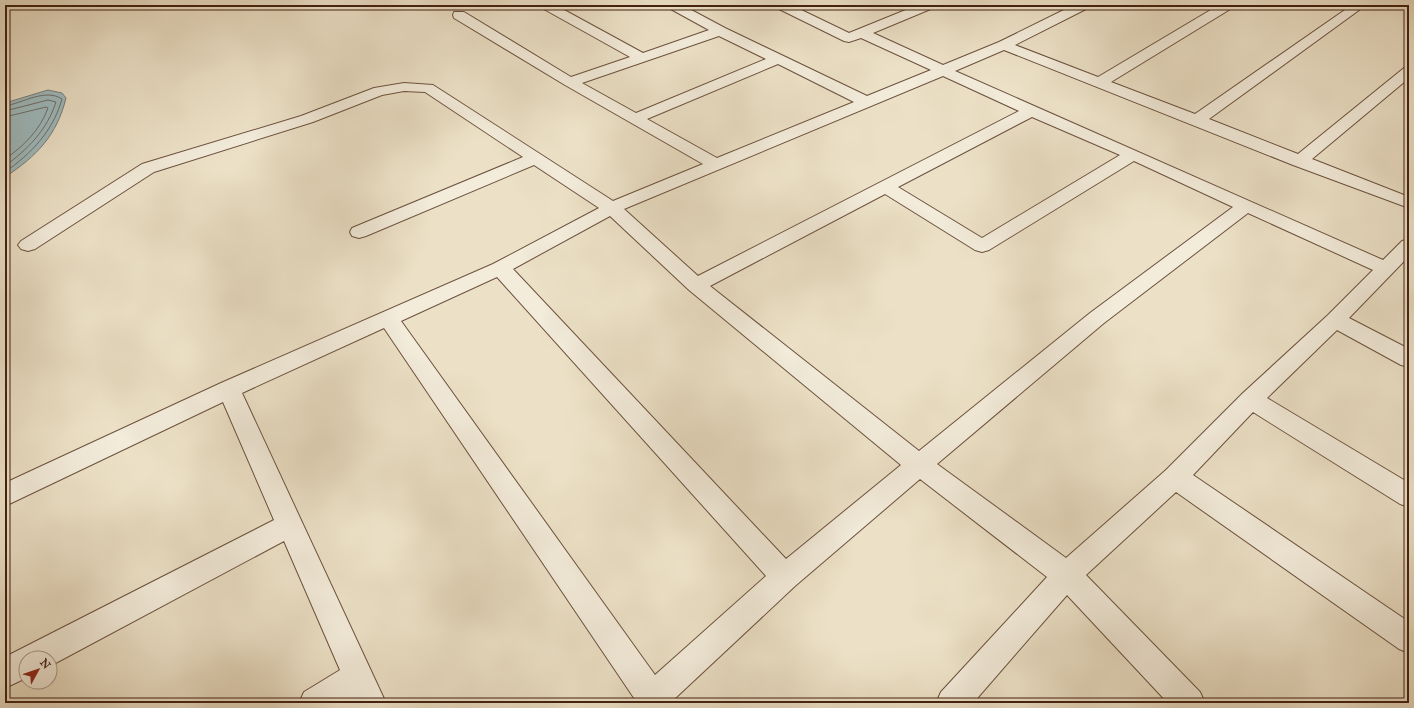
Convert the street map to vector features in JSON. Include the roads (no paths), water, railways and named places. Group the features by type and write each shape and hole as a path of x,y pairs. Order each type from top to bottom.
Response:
{"street":[{"path":"546,5 642,58"},
{"path":"673,5 720,31 867,102"},
{"path":"781,5 849,38 929,5"},
{"path":"5,495 229,389 500,268 612,208 1004,45 1084,5"},
{"path":"1100,82 1228,5"},
{"path":"1196,120 1360,5"},
{"path":"895,8 908,13"},
{"path":"459,15 570,82 716,165"},
{"path":"570,82 720,31"},
{"path":"862,33 1031,112 1133,154 1385,268"},
{"path":"1004,45 1298,161 1409,203"},
{"path":"635,119 778,59"},
{"path":"1298,161 1409,71"},
{"path":"28,245 148,168 307,119 379,91 404,87 428,88 612,208 696,285 919,465 1067,575 1189,703"},
{"path":"696,285 1031,112"},
{"path":"886,187 982,246 1133,154"},
{"path":"359,232 535,158"},
{"path":"388,318 650,701 785,578 919,465 1097,318 1246,206"},
{"path":"952,703 1067,575 1175,477 1251,399 1335,320 1409,245"},
{"path":"500,268 785,578"},
{"path":"1335,320 1409,359"},
{"path":"229,389 364,690 315,703"},
{"path":"1251,399 1409,496"},
{"path":"1175,477 1409,639"},
{"path":"50,650 290,525"},
{"path":"5,673 18,666"}],"water":[{"path":"48,90 62,93 66,98 57,123 44,144 36,153 5,177 5,103"}]}
